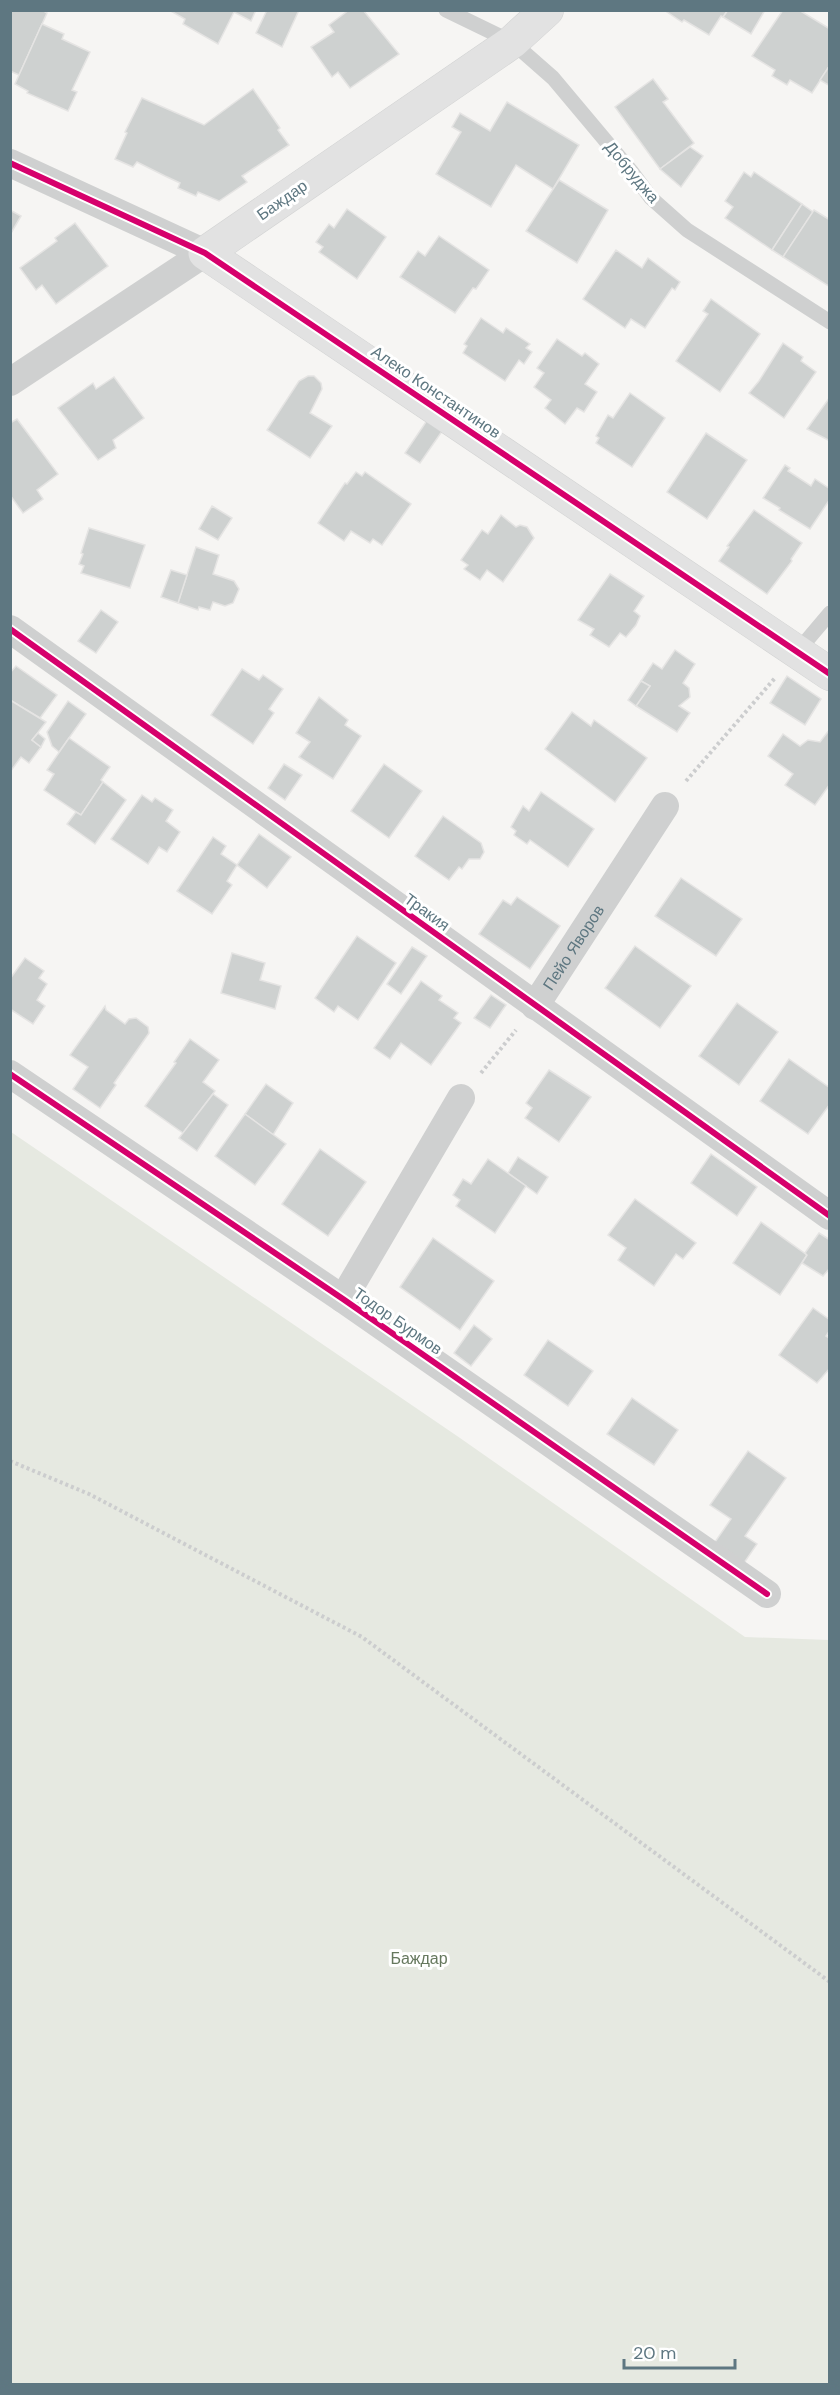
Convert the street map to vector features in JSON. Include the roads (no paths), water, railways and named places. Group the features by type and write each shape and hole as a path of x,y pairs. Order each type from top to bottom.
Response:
{"street":[{"name":"Баждар","path":"10,382 205,253 512,42 547,10"},
{"name":"Алеко Константинов","path":"10,163 205,253 830,674"},
{"name":"Тракия","path":"10,629 830,1216"},
{"name":"Пейо Яворов","path":"535,1006 665,806"},
{"name":"Тодор Бурмов","path":"10,1074 343,1299 767,1594"},
{"path":"343,1299 461,1098"}],"lane":[{"name":"Добруджа","path":"446,10 512,42 553,78 651,198 687,230 830,322"},
{"path":"797,652 830,613"}]}
